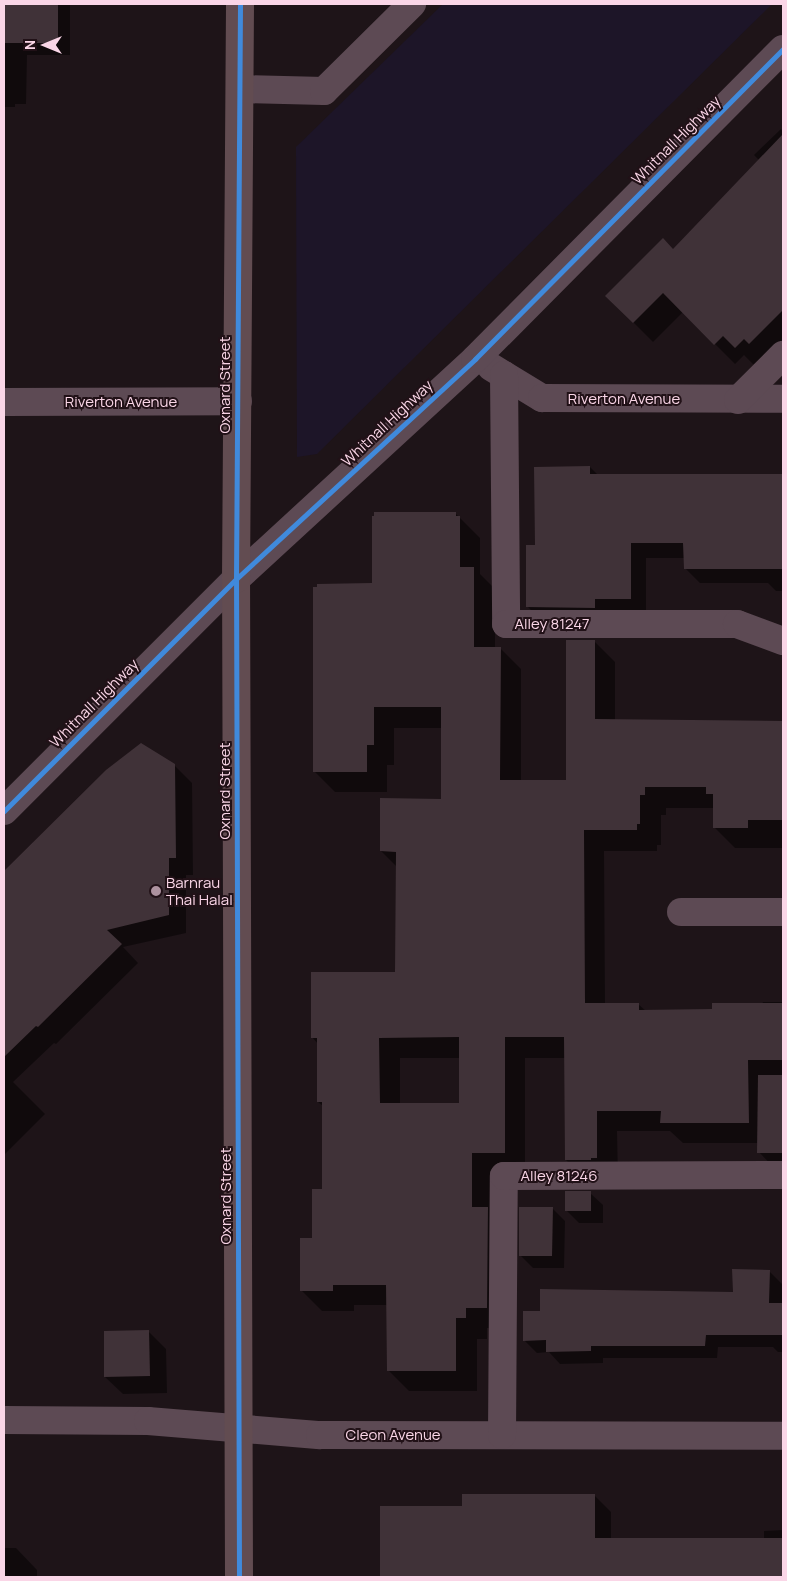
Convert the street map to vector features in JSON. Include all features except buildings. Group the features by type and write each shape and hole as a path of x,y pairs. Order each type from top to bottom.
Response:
{"main road":[{"name":"Oxnard Street","path":"239,1577 236,579 240,4"}],"street":[{"path":"240,90 324,91 412,4"},
{"name":"Whitnall Highway","path":"4,811 236,579 475,359 783,49"},
{"path":"738,400 783,355"},
{"name":"Riverton Avenue","path":"475,359 542,398 783,399"},
{"name":"Alley 81247","path":"504,375 506,624 737,624 783,642"},
{"name":"Riverton Avenue","path":"4,402 238,401"},
{"path":"681,912 783,912"},
{"name":"Alley 81246","path":"502,1435 504,1176 783,1175"},
{"name":"Cleon Avenue","path":"4,1420 155,1421 320,1434 783,1436"}],"shaded area":[{"path":"443,4 772,4 317,454 297,457 296,147"}],"cycle path":[{"path":"239,1577 236,579 240,4"},
{"path":"4,811 236,579 475,359 783,49"}],"place":[{"name":"Barnrau Thai Halal","path":"156,891"}]}
